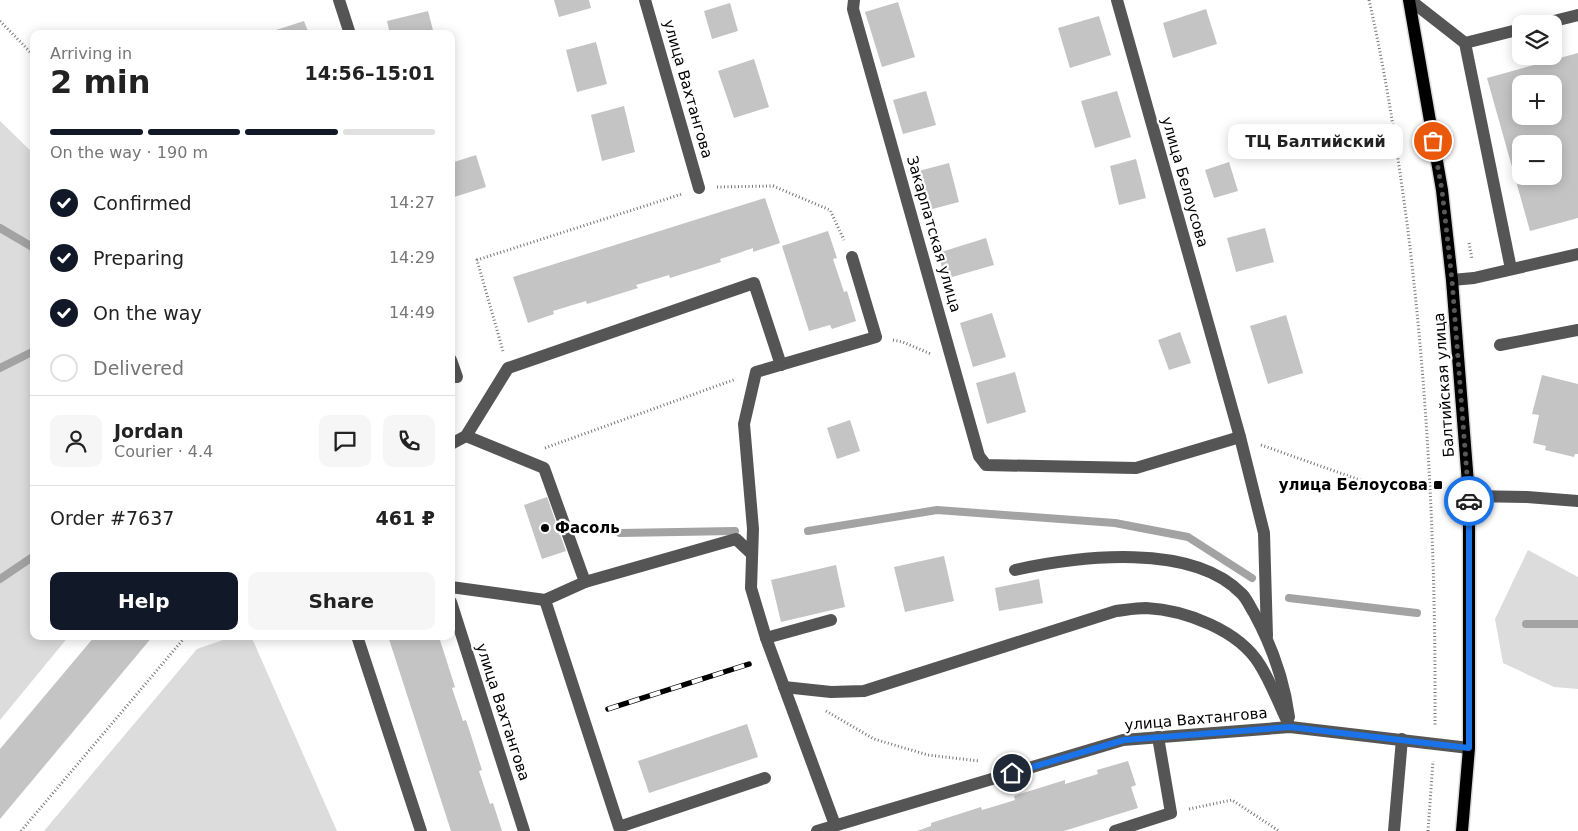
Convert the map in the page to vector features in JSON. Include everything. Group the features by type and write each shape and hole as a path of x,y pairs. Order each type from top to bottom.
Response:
{"main road":[{"name":"Балтийская улица","path":"1410,0 1442,190 1452,280 1469,496 1469,748 1462,831"}],"street":[{"path":"340,0 349,30"},
{"name":"улица Вахтангова","path":"645,0 700,188"},
{"name":"Закарпатская улица","path":"854,0 853,9 979,456 986,465 1136,468 1240,437"},
{"name":"улица Белоусова","path":"1118,0 1240,437 1264,533 1267,636"},
{"path":"1410,0 1466,43 1511,269"},
{"path":"1562,19 1578,15"},
{"path":"1466,43 1512,31"},
{"path":"1452,280 1474,278 1578,254"},
{"path":"836,826 766,638 751,588 753,529 744,424 756,372 876,337 852,257"},
{"path":"455,442 466,436 508,368 754,283 781,365"},
{"path":"1500,345 1578,330"},
{"path":"455,371 457,377"},
{"path":"466,436 544,468 585,582"},
{"path":"1469,496 1527,497 1578,501"},
{"path":"455,588 545,600 585,582 736,539 752,554"},
{"path":"1015,570 1053,562 1156,558 1191,564 1220,576 1243,595 1267,636 1285,689 1290,727"},
{"path":"545,600 619,828 765,778"},
{"path":"784,687 831,692 864,691 1116,611 1145,608 1180,612 1209,624 1236,640 1259,663 1290,727"},
{"name":"улица Вахтангова","path":"455,615 524,831"},
{"path":"766,638 831,620"},
{"path":"359,640 421,831"},
{"name":"улица Вахтангова","path":"817,831 1124,740 1290,727 1434,742 1469,748"},
{"path":"1114,831 1171,813 1158,737"},
{"path":"1394,831 1402,739"}],"path":[{"path":"1369,0 1379,42 1398,160 1414,283 1426,410 1429,489 1434,550 1434,742 1428,831"},
{"path":"0,21 30,52"},
{"path":"508,368 478,260 700,188 773,186 830,210 852,257"},
{"path":"903,342 932,354"},
{"path":"528,461 549,445 756,372"},
{"path":"1240,437 1360,480 1429,489"},
{"path":"21,831 183,640"},
{"path":"825,711 874,739 928,755 981,762"},
{"path":"1171,813 1232,800 1279,831"}],"shaded area":[{"path":"0,121 30,150 30,640 66,640 0,720"},
{"path":"1528,550 1578,577 1578,689 1554,687 1503,663 1495,619"},
{"path":"223,640 253,640 337,831 44,831 197,649"}],"building":[{"path":"554,0 589,0 591,8 559,17"},
{"path":"898,2 915,57 882,67 865,12"},
{"path":"730,3 738,31 712,39 704,11"},
{"path":"1206,9 1217,44 1173,58 1163,23"},
{"path":"428,11 433,30 389,30 387,21"},
{"path":"1099,16 1111,55 1070,68 1058,28"},
{"path":"304,21 307,30 276,30"},
{"path":"596,42 607,84 577,92 566,50"},
{"path":"1578,53 1578,218 1530,231 1517,185 1562,185 1562,135 1512,135 1512,167 1487,78 1534,65 1562,65 1562,57"},
{"path":"754,59 769,107 734,118 718,71"},
{"path":"926,91 936,125 903,134 893,100"},
{"path":"1117,91 1131,137 1095,148 1081,101"},
{"path":"624,106 635,152 602,161 591,115"},
{"path":"476,155 486,187 455,197 455,162"},
{"path":"1136,159 1146,198 1119,205 1110,166"},
{"path":"1229,162 1238,191 1214,198 1205,170"},
{"path":"949,163 959,202 925,211 915,172"},
{"path":"765,198 780,243 753,252 753,248 720,259 721,262 670,278 669,275 636,285 638,288 587,304 586,301 553,311 554,314 528,323 513,277"},
{"path":"1265,228 1274,262 1236,272 1227,238"},
{"path":"828,231 837,258 833,259 844,292 847,291 856,321 832,329 830,325 809,331 782,246"},
{"path":"986,238 994,265 945,279 938,253"},
{"path":"992,313 1006,357 973,367 960,323"},
{"path":"1286,315 1303,373 1268,384 1250,326"},
{"path":"1180,332 1191,363 1169,370 1158,340"},
{"path":"1015,372 1026,412 987,424 976,383"},
{"path":"1542,375 1578,384 1578,454 1575,454 1574,457 1545,450 1546,446 1533,443 1539,415 1532,414"},
{"path":"850,420 860,451 837,459 827,428"},
{"name":"Фасоль","path":"547,497 566,551 542,559 524,505"},
{"path":"944,556 954,601 905,612 894,567"},
{"path":"836,565 845,607 781,622 771,580"},
{"path":"1039,579 1043,603 999,611 995,588"},
{"path":"92,640 150,640 0,819 0,749"},
{"path":"389,640 440,640 455,687 452,688 463,721 466,720 482,770 479,771 490,804 493,803 502,831 451,831"},
{"path":"747,724 758,757 649,793 638,761"},
{"path":"1128,761 1136,785 1131,787 1138,808 1064,831 917,831 931,826 931,823 981,807 982,810 1015,800 1014,796 1065,780 1065,784 1098,774 1097,770"}],"waterway":[{"path":"0,228 30,246"},
{"path":"0,368 30,353"},
{"path":"808,531 937,510 1115,523 1188,537 1252,578"},
{"path":"620,533 735,531"},
{"path":"0,579 30,559"},
{"path":"1289,598 1417,613"},
{"path":"1526,624 1578,624"}],"railway":[{"path":"608,709 749,664"}],"way so far":[{"path":"1433,141 1442,190 1452,280 1469,501"}],"place":[{"name":"ТЦ Балтийский","path":"1433,141"},
{"name":"улица Белоусова","path":"1438,485"},
{"name":"Фасоль","path":"545,528"}],"route":[{"path":"1012,773 1124,740 1290,727 1434,742 1469,748 1467,612 1469,501"}]}
